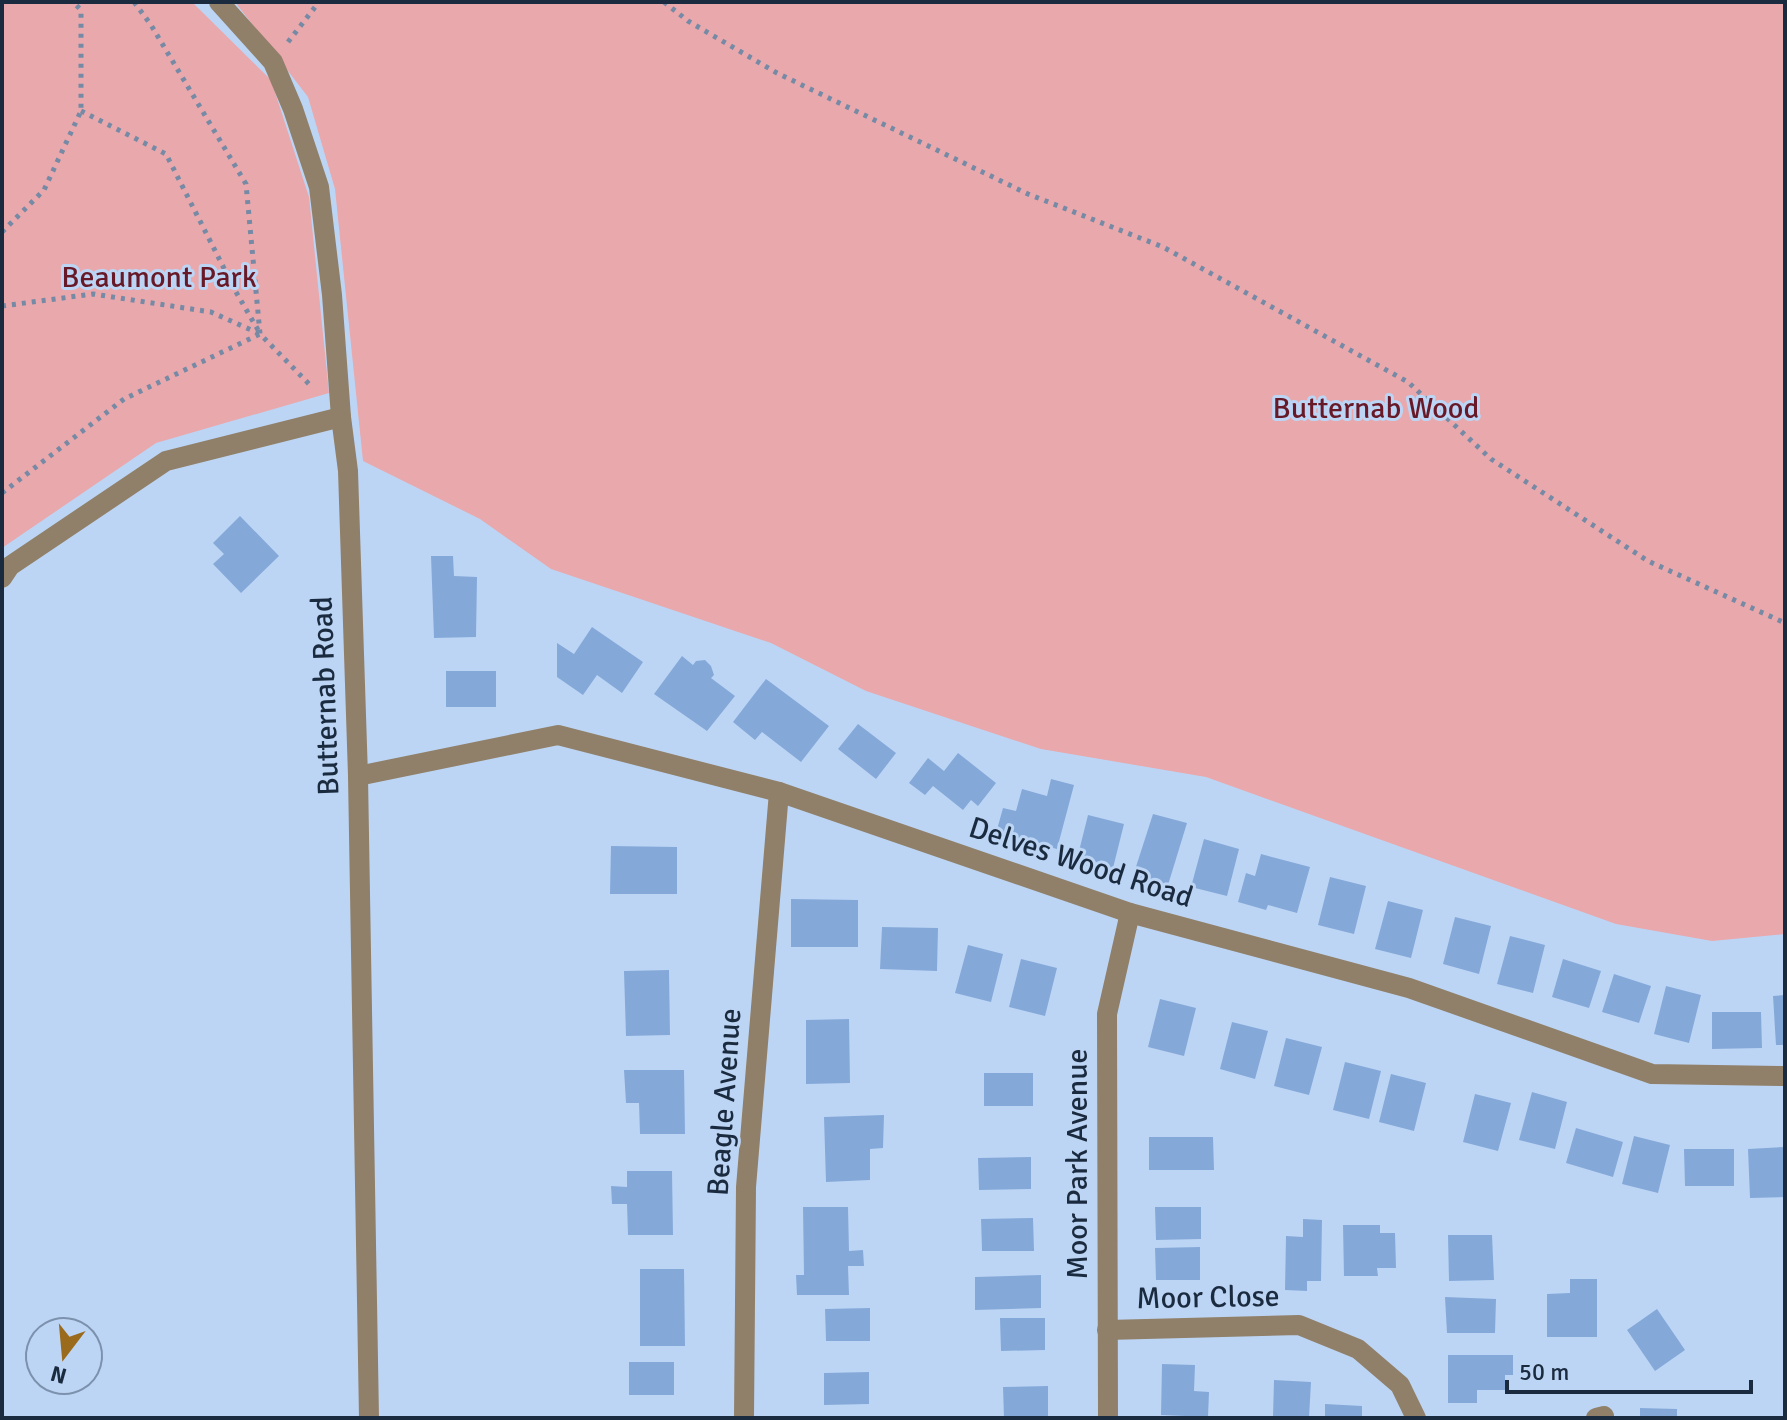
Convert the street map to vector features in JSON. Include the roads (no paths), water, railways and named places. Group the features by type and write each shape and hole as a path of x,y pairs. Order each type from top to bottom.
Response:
{"street":[{"name":"Butternab Road","path":"219,2 273,62 293,109 319,187 332,295 348,471 358,776 369,1418"},
{"path":"2,578 10,566 166,461 341,417"},
{"name":"Delves Wood Road","path":"358,776 558,735 779,792 1130,913 1409,988 1652,1074 1785,1076"},
{"name":"Beagle Avenue","path":"744,1418 746,1187 779,792"},
{"name":"Moor Park Avenue","path":"1108,1418 1107,1014 1130,913"},
{"name":"Moor Close","path":"1107,1330 1299,1325 1358,1349 1400,1385 1416,1418"}],"park label":[{"name":"Beaumont Park","path":"159,277"},
{"name":"Butternab Wood","path":"1376,408"}]}
